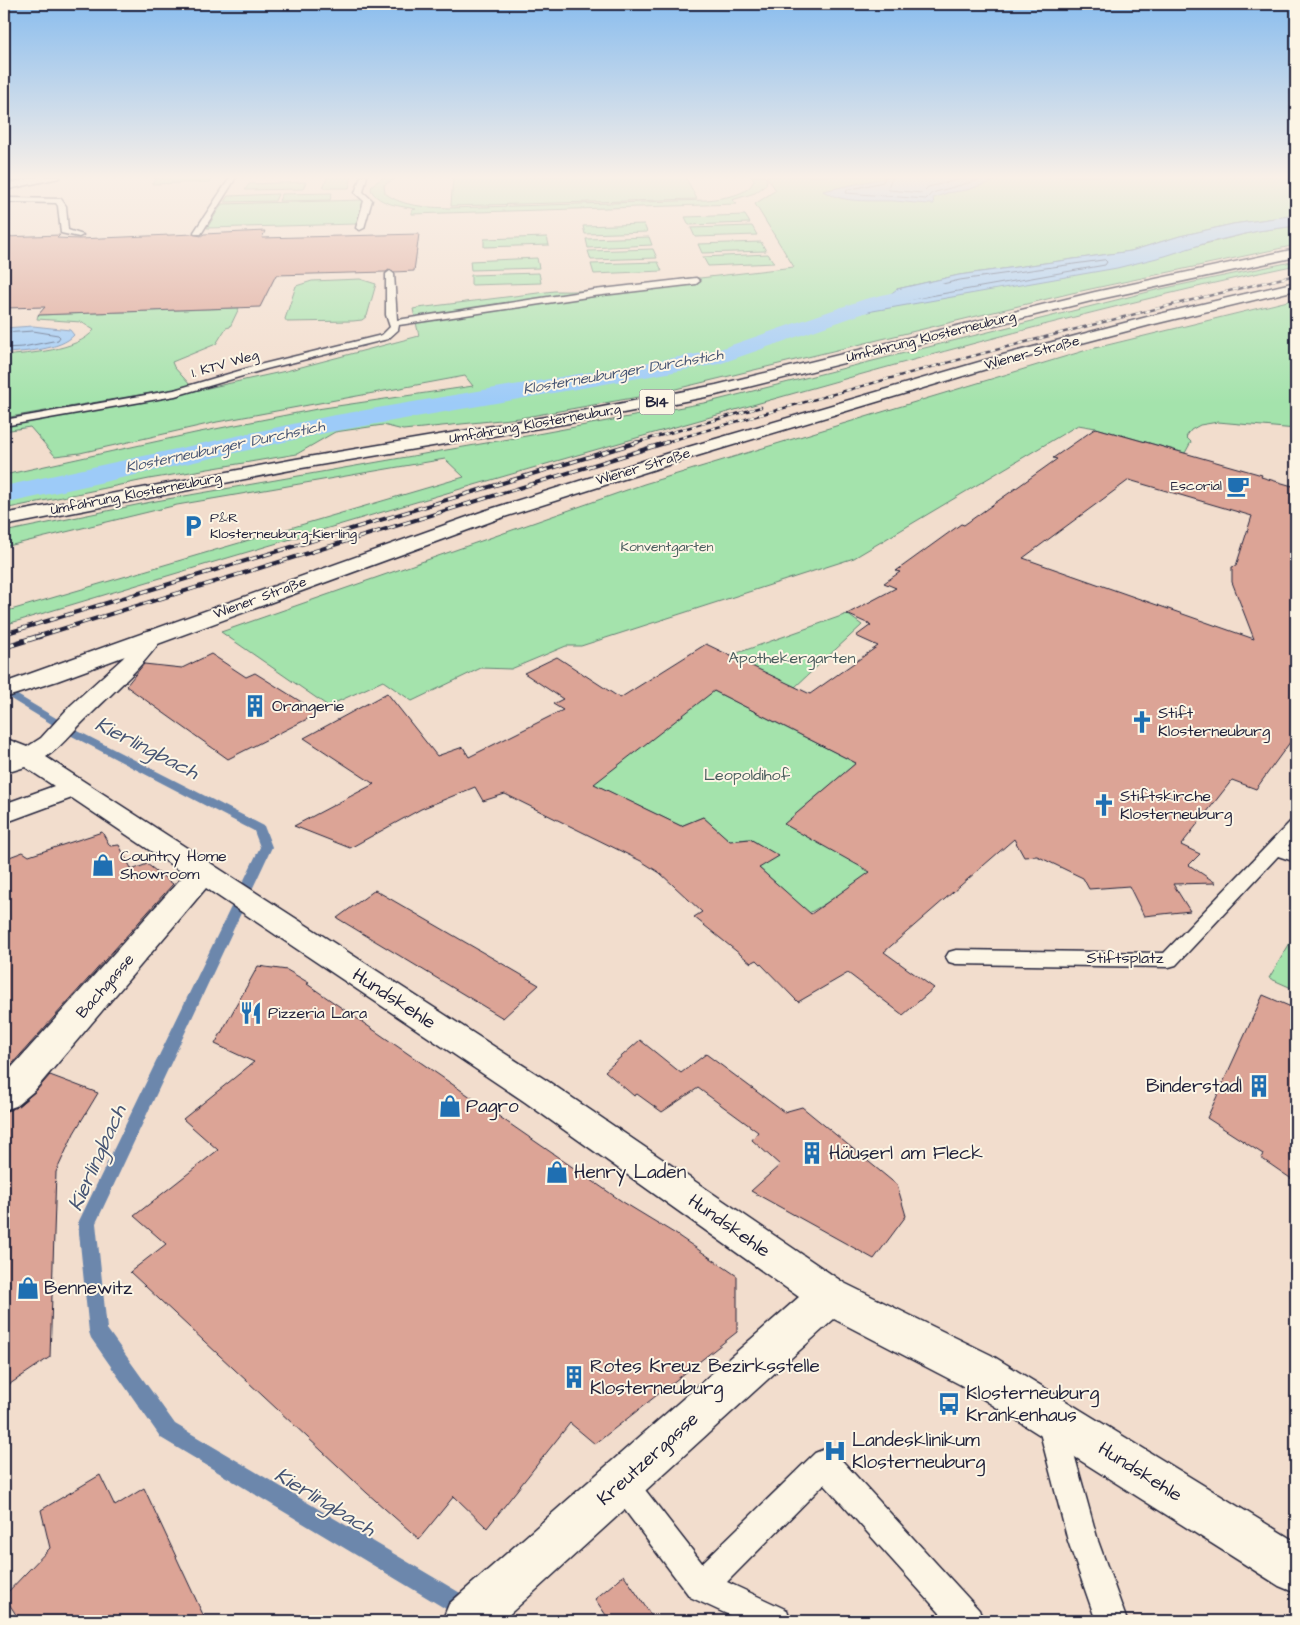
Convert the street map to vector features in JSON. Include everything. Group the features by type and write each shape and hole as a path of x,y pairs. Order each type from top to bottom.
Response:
{"street":[{"name":"Umfahrung Klosterneuburg","path":"7,519 286,466 578,417 716,390 1096,296 1296,253"},
{"name":"Wiener Straße","path":"4,691 491,515 684,454 1018,356 1151,320 1296,286"},
{"path":"27,755 131,663 152,637"},
{"name":"Hundskehle","path":"4,746 27,755 351,972 537,1092 830,1296 976,1370 1296,1569"},
{"path":"4,814 74,788"},
{"name":"Bachgasse","path":"4,1096 23,1080 212,878"},
{"name":"Kreutzergasse","path":"466,1621 830,1296"}],"lane":[{"path":"390,274 391,315 393,323 594,293 696,281"},
{"name":"1. KTV Weg","path":"4,423 174,393 263,367 385,336 395,328 393,323"},
{"name":"Stiftsplatz","path":"956,956 1169,960 1296,826"},
{"path":"1277,848 1296,856"},
{"path":"1049,1414 1082,1541 1112,1621"},
{"path":"701,1586 825,1463 968,1621"},
{"path":"622,1482 701,1586 776,1621"}],"green space":[{"path":"588,252 654,252 657,258 591,260"},
{"path":"701,252 739,252 702,253"},
{"path":"785,252 1125,252 959,275 897,289 1161,252 1264,252 1072,293 655,394 520,418 403,430 383,425 335,432 297,454 149,479 4,509 4,475 195,433 317,409 473,386 465,376 217,422 80,453 55,456 30,427 4,431 4,425 194,391 286,371 419,336 413,309 554,291 619,288 658,284 689,278 794,267"},
{"path":"768,254 774,263 708,266 703,257"},
{"path":"537,258 539,268 471,270 470,261"},
{"path":"1296,261 1296,265 1084,314 805,390 460,489 4,625 4,612 464,477 445,459 177,505 4,547 4,532 156,501 709,402 1156,290"},
{"path":"658,262 662,271 594,274 591,264"},
{"path":"539,273 541,283 471,285 471,275"},
{"path":"360,279 376,284 367,316 362,320 287,322 285,319 296,286 312,281"},
{"name":"Konventgarten","path":"1296,299 1296,429 1218,422 1200,425 1191,430 1186,437 1191,442 1185,453 1096,428 1078,425 854,558 581,646 566,646 511,669 481,668 412,701 383,681 328,706 221,632 644,484 1087,350"},
{"path":"239,308 230,327 226,328 216,344 172,362 174,367 191,386 4,418 4,356 65,347 86,337 94,330 81,322 37,319 38,315"},
{"name":"Apothekergarten","path":"847,614 862,625 795,687 729,656"},
{"name":"Leopoldihof","path":"714,691 856,763 785,824 872,871 854,887 809,913 759,868 756,853 757,843 750,839 736,840 734,845 703,817 681,826 545,761"},
{"path":"1296,933 1296,990 1269,978"}],"water":[{"path":"1125,252 1178,252 1117,268 867,312 897,289 959,275"},
{"path":"33,326 70,330 74,335 68,340 51,347 4,353 4,328"}],"building":[{"path":"4,252 417,252 414,271 394,272 390,269 386,272 276,275 260,307 38,315 45,307 4,308"},
{"name":"Stift Klosterneuburg","path":"1096,428 1262,475 1261,477 1296,487 1296,734 1256,789 1232,780 1181,845 1200,854 1189,865 1216,883 1173,884 1190,911 1144,916 1129,886 1089,889 1083,878 1037,856 1024,857 1014,839 884,952 934,988 903,1015 848,973 798,1002 757,960 751,963 694,917 702,912 660,873 641,861 505,794 483,801 475,787 421,809 350,848 294,826 374,784 304,738 387,693 437,756 463,747 469,757 563,710 553,704 563,699 524,673 557,657 620,698 706,644 810,694 878,646 856,636 871,625 847,614 896,588 884,583 900,572 896,571 1057,459 1053,458","holes":["1129,480 1252,516 1236,566 1232,567 1232,582 1254,639 1023,558","714,691 856,763 784,824 870,872 811,914 759,868 779,856 750,839 730,841 703,817 681,826 594,784"]},
{"path":"211,654 246,677 255,673 319,713 228,759 126,686 144,664 182,668"},
{"path":"102,832 110,846 119,845 132,870 147,864 173,884 4,1073 4,859 23,852 29,856"},
{"path":"375,890 539,985 503,1018 337,918"},
{"path":"258,966 287,970 309,983 307,984 623,1202 674,1233 737,1276 737,1332 595,1444 570,1423 487,1528 454,1496 419,1539 130,1272 166,1244 134,1216 218,1150 183,1119 254,1062 215,1044"},
{"name":"Binderstadl","path":"1263,995 1296,1009 1296,1182 1261,1158 1263,1154 1207,1118"},
{"name":"Häuserl am Fleck","path":"640,1040 681,1073 706,1054 784,1112 802,1107 897,1185 906,1216 874,1259 751,1191 780,1165 752,1140 758,1132 698,1088 662,1112 637,1094 634,1096 605,1071"},
{"path":"50,1075 98,1093 74,1133 56,1172 50,1357 4,1388 4,1112 17,1107 36,1091"},
{"path":"100,1475 115,1506 144,1488 206,1621 20,1621 4,1596 50,1548 41,1510"},
{"path":"624,1575 655,1621 610,1621 595,1599"}],"waterway":[{"name":"Klosterneuburger Durchstich","path":"4,495 330,424 719,357 872,303 937,288"},
{"name":"Kierlingbach","path":"4,690 72,732 260,829 266,847 87,1223 98,1332 168,1431 486,1621"}],"railway":[{"path":"663,443 978,354 1296,275"},
{"path":"634,443 761,407"},
{"path":"4,634 638,442"},
{"path":"36,637 668,442"},
{"path":"4,647 40,636"}],"place":[{"name":"Escorial","path":"1238,486"},
{"name":"P&R Klosterneuburg-Kierling","path":"193,526"},
{"name":"Orangerie","path":"255,706"},
{"name":"Stift Klosterneuburg","path":"1142,722"},
{"name":"Stiftskirche Klosterneuburg","path":"1104,805"},
{"name":"Country Home Showroom","path":"103,865"},
{"name":"Pizzeria Lara","path":"251,1013"},
{"name":"Binderstadl","path":"1259,1086"},
{"name":"Pagro","path":"450,1106"},
{"name":"Häuserl am Fleck","path":"812,1153"},
{"name":"Henry Laden","path":"557,1172"},
{"name":"Bennewitz","path":"28,1288"},
{"name":"Rotes Kreuz Bezirksstelle Klosterneuburg","path":"574,1377"},
{"name":"Klosterneuburg Krankenhaus","path":"949,1404"},
{"name":"Landesklinikum Klosterneuburg","path":"835,1451"}]}
